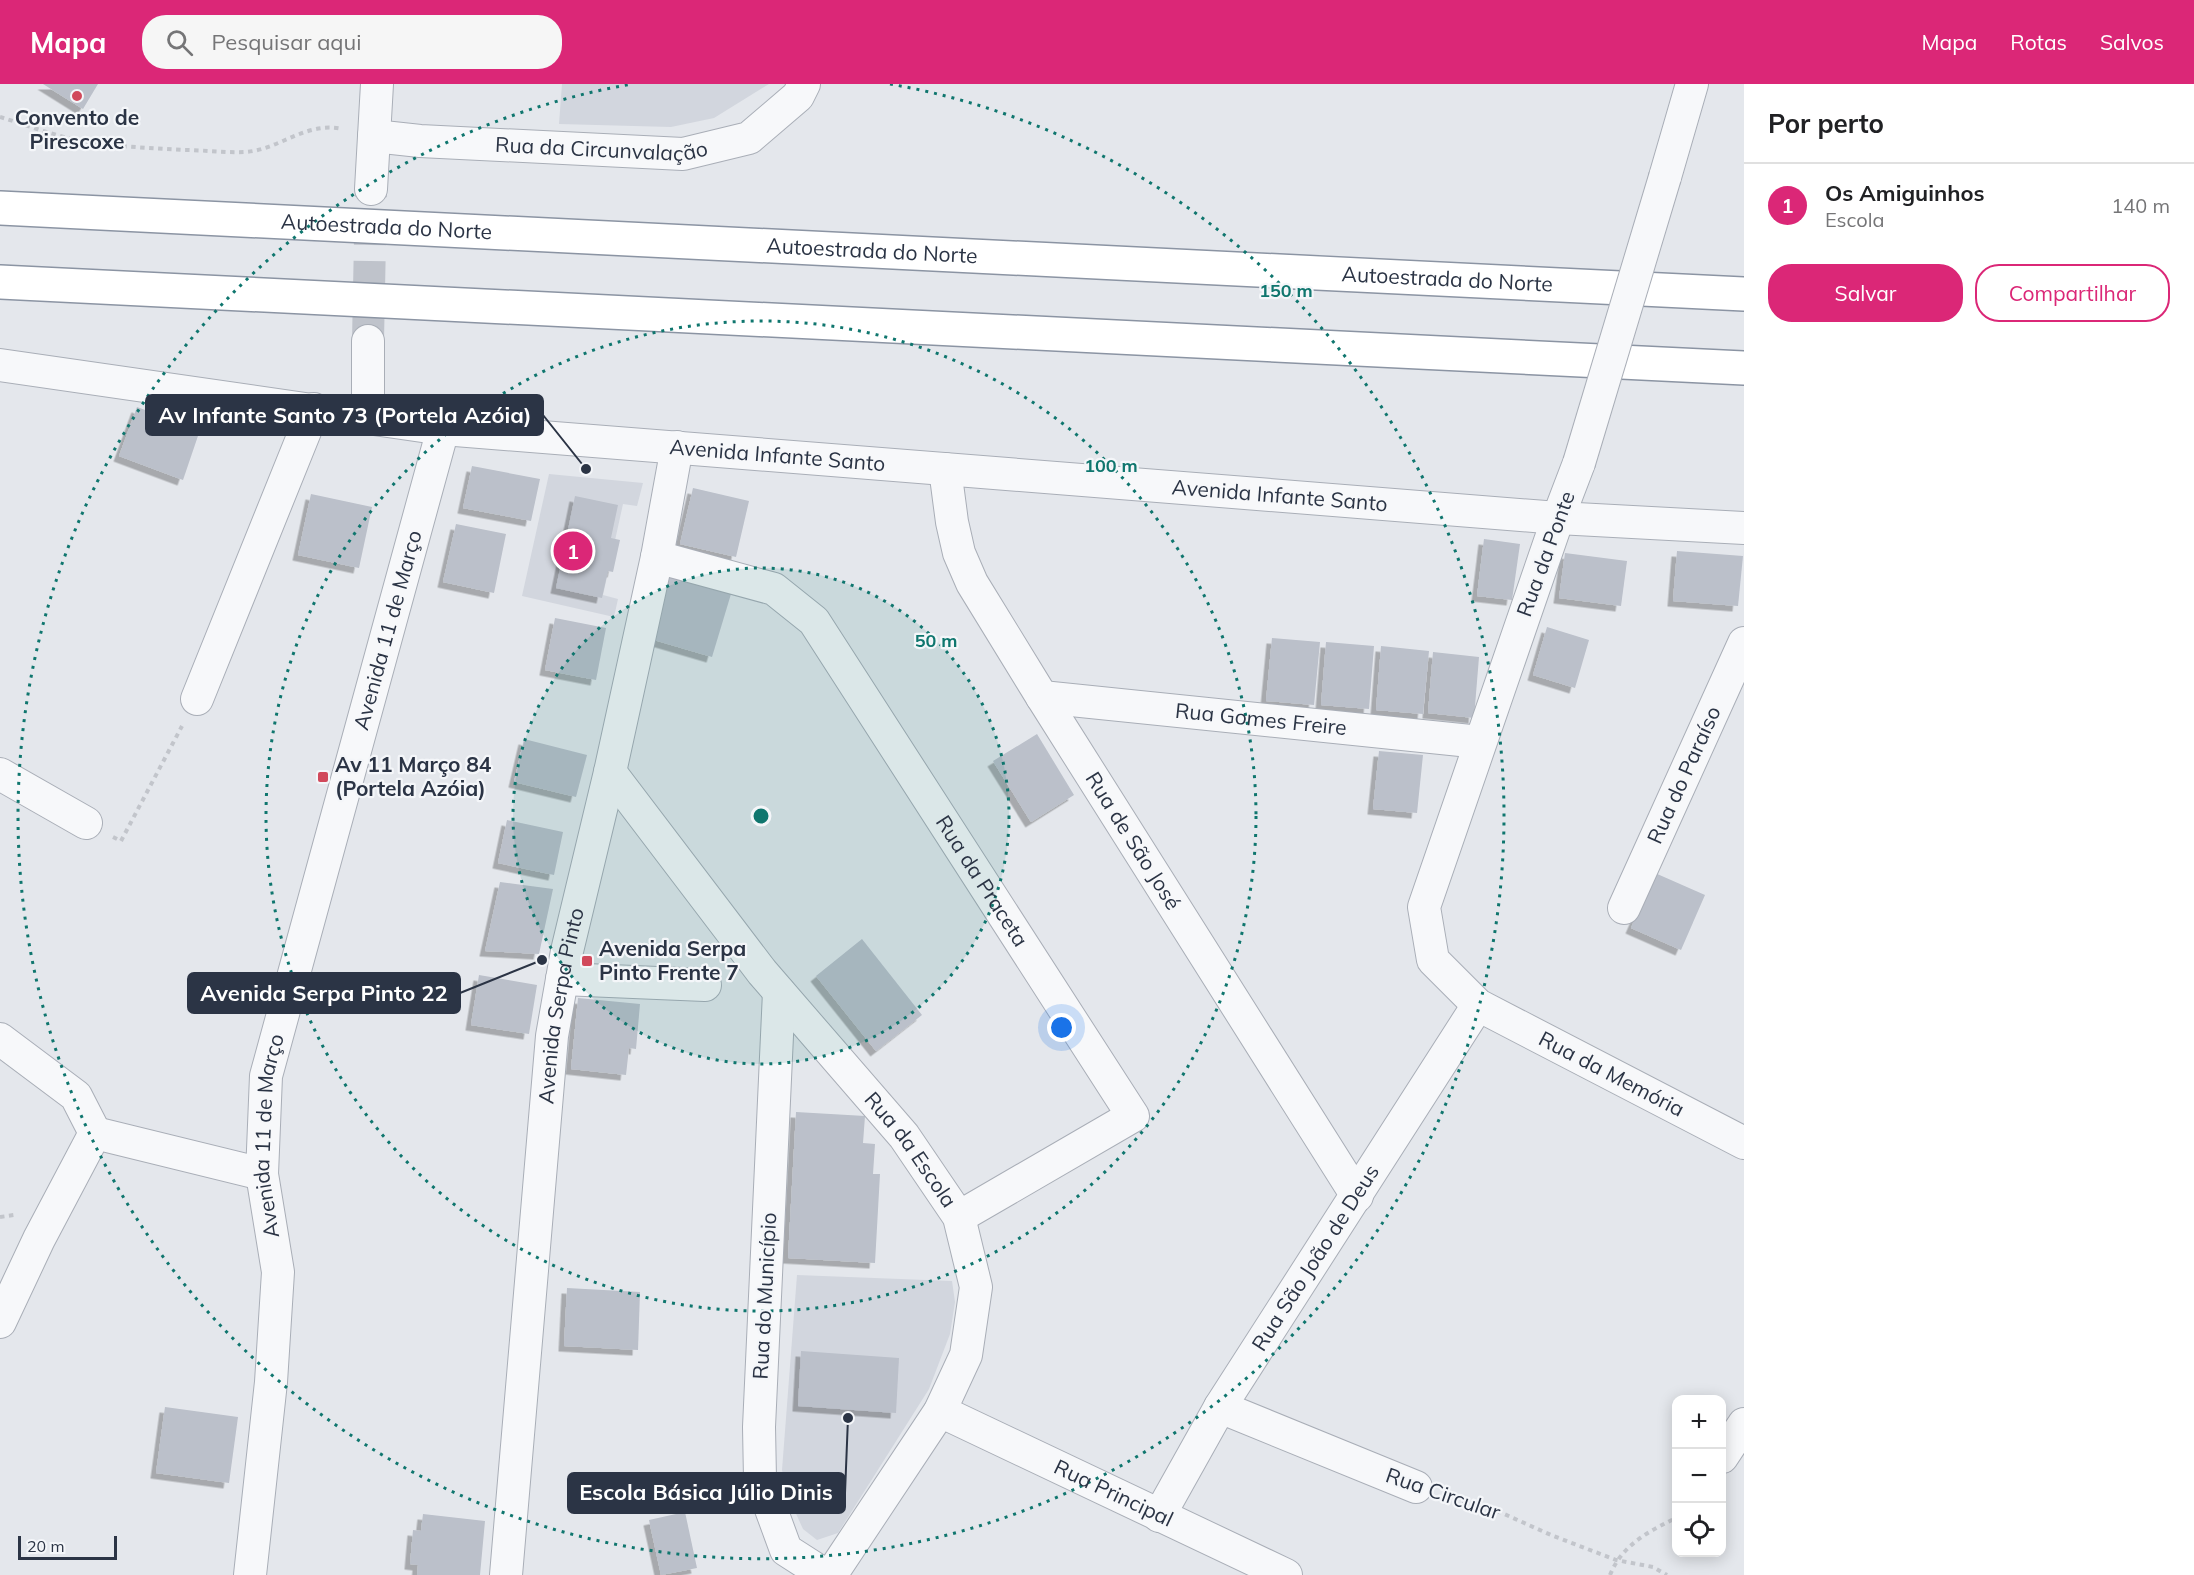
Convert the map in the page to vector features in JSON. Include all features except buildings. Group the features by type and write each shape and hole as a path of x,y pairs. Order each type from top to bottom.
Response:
{"highway":[{"name":"Autoestrada do Norte","path":"0,208 1744,294"},
{"path":"0,282 1744,368"}],"street":[{"path":"371,189 377,84"},
{"name":"Rua da Circunvalação","path":"374,136 420,141 683,154 749,138 798,96 804,84"},
{"name":"Rua da Ponte","path":"1478,1005 1432,960 1424,907 1579,463 1692,84"},
{"path":"368,341 368,417"},
{"name":"Avenida Infante Santo","path":"0,365 443,429 1558,518 1744,528"},
{"path":"197,699 314,410"},
{"name":"Avenida 11 de Março","path":"250,1575 271,1382 278,1272 262,1174 266,1076 443,429"},
{"name":"Avenida Serpa Pinto","path":"506,1575 552,1036 590,851 610,772 657,557 678,447"},
{"name":"Rua de São José","path":"945,469 952,522 963,563 972,583 1357,1196"},
{"name":"Rua da Praceta","path":"657,557 774,589 814,621 1132,1116 959,1216"},
{"name":"Rua do Paraíso","path":"1623,908 1744,643"},
{"name":"Rua Gomes Freire","path":"1042,697 1480,742"},
{"name":"Rua da Escola","path":"610,772 779,992 904,1136 959,1216 976,1287 966,1355 940,1411 831,1575"},
{"path":"0,774 86,823"},
{"path":"562,979 705,984"},
{"name":"Rua do Município","path":"779,992 759,1427 760,1479 786,1550 825,1575"},
{"name":"Rua São João de Deus","path":"1159,1516 1220,1407 1478,1005"},
{"name":"Rua da Memória","path":"1478,1005 1744,1143"},
{"path":"0,1039 76,1096 95,1132 262,1174"},
{"path":"0,1322 39,1239 95,1132"},
{"name":"Rua Circular","path":"1220,1407 1416,1487"},
{"name":"Rua Principal","path":"940,1411 1286,1575"},
{"path":"1726,1451 1744,1424"}],"path":[{"path":"0,117 82,141 133,147 245,152 268,148 298,133 330,126 374,136"},
{"path":"86,823 121,841 197,699"},
{"name":"Rua Circular","path":"1416,1487 1493,1509 1551,1535 1616,1560 1653,1567 1667,1575"},
{"path":"1610,1575 1616,1560 1645,1533 1672,1520"}],"shaded area":[{"path":"562,84 769,84 714,118 671,127 559,124"},
{"path":"549,474 643,483 637,506 623,504 603,595 618,599 614,617 522,596"},
{"path":"797,1275 952,1281 955,1302 950,1334 929,1389 838,1533 817,1540 803,1529 788,1496 782,1470"}],"tunnel":[{"path":"368,341 371,189"}],"place":[{"name":"Convento de Pirescoxe","path":"77,96"},
{"name":"Av Infante Santo 73 (Portela Azóia)","path":"586,469"},
{"name":"Os Amiguinhos","path":"573,551"},
{"name":"Av 11 Março 84 (Portela Azóia)","path":"323,777"},
{"name":"Avenida Serpa Pinto 22","path":"542,960"},
{"name":"Avenida Serpa Pinto Frente 7","path":"587,961"},
{"name":"Escola Básica Júlio Dinis","path":"848,1418"}]}
